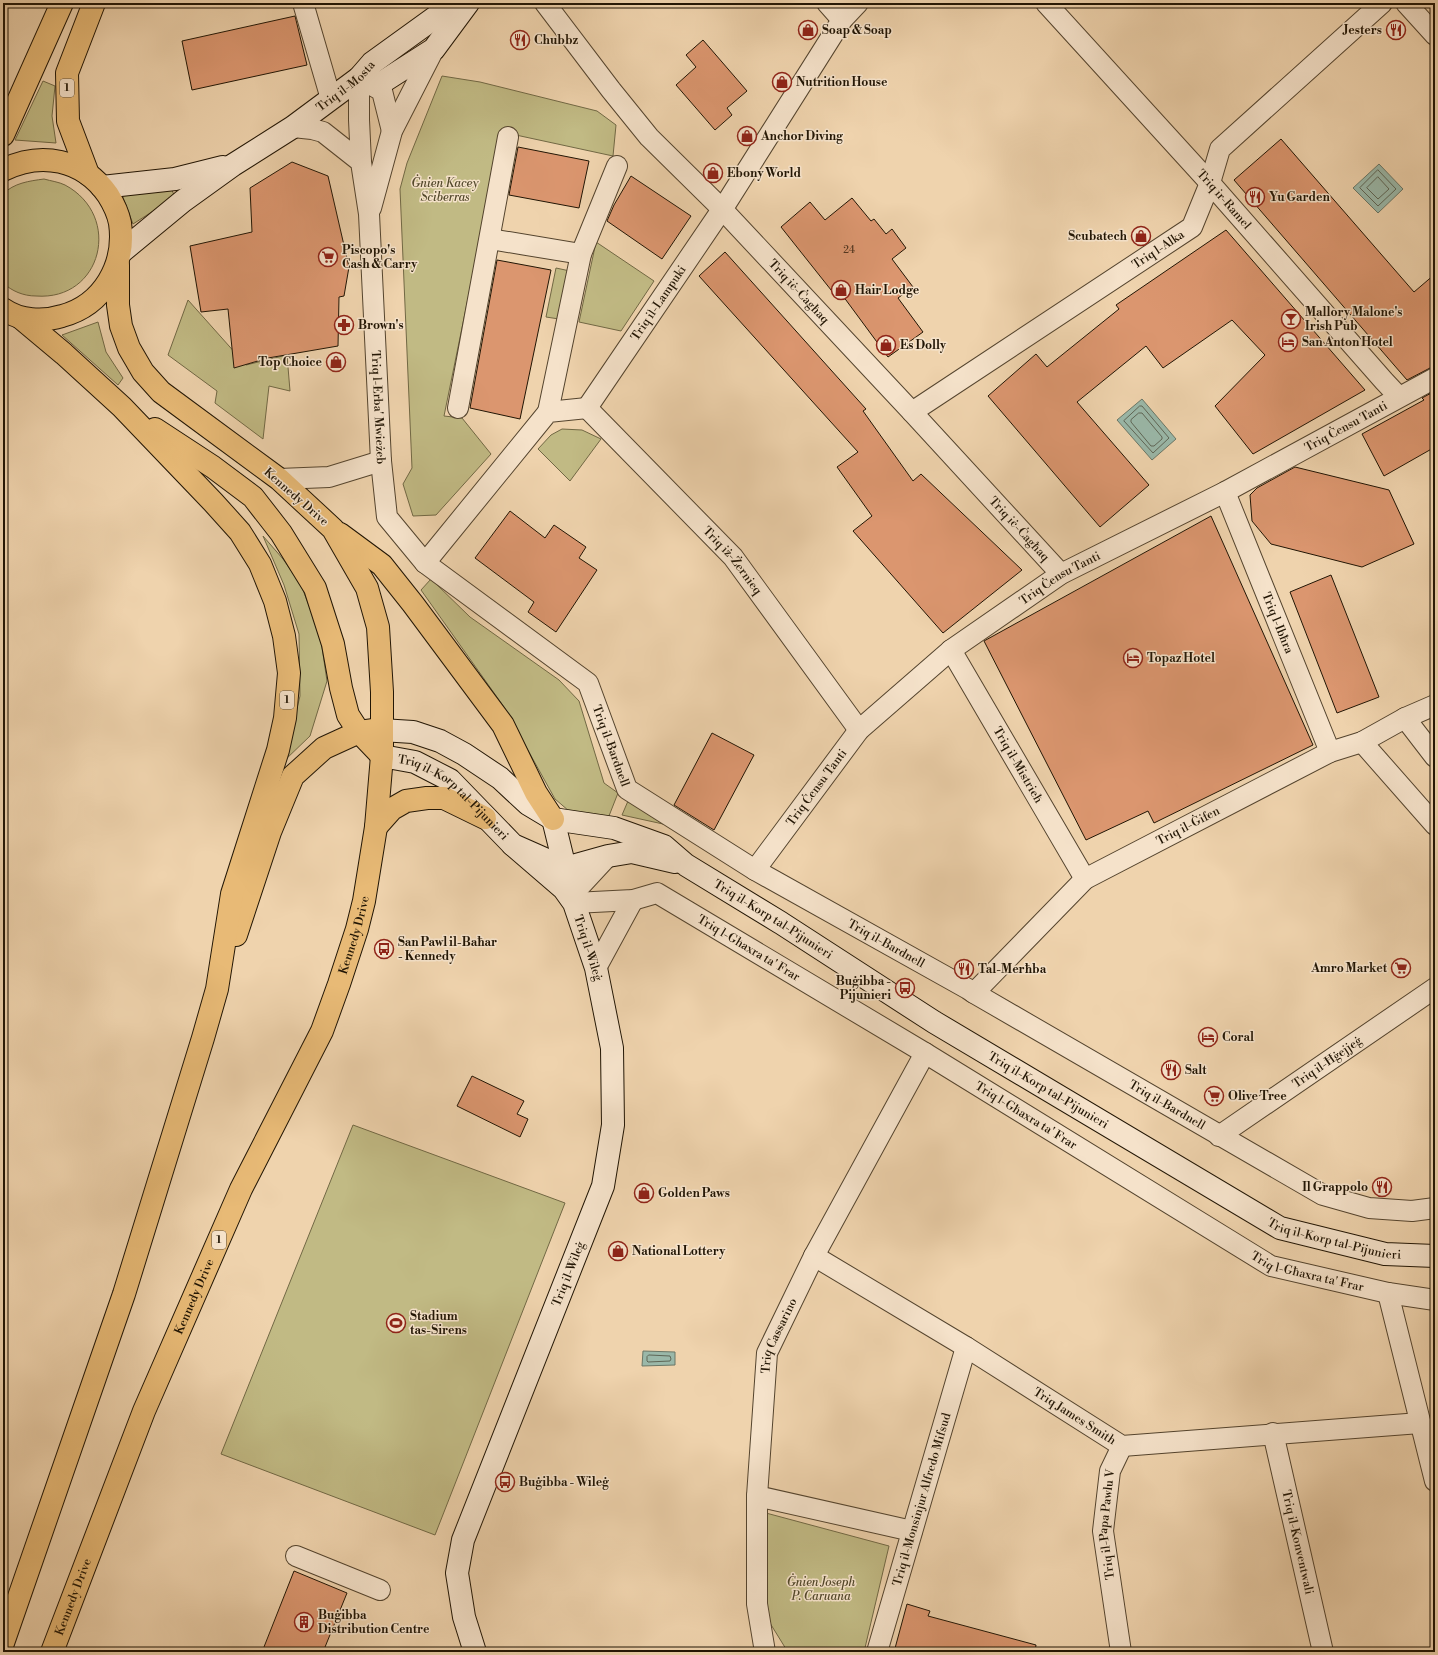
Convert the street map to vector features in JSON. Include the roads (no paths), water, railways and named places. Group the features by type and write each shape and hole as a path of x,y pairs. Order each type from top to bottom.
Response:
{"highway":[{"path":"3,135 62,3"},
{"name":"1","path":"12,314 51,319 73,313 92,302 103,291 108,285 119,259 120,222 113,203 95,180 68,121 67,73 94,3"},
{"name":"1","path":"3,170 18,163 42,159 66,163 95,180"},
{"name":"Kennedy Drive","path":"52,1652 147,1404 241,1189 322,1031 358,929 369,876 376,827 382,756 382,692 378,626 367,588 333,529 279,479 161,392 143,372 128,348 121,326 118,305 119,259"},
{"name":"1","path":"3,1643 82,1410 124,1294 203,1038 217,989 232,894 278,750 286,718 289,673 284,636 275,601 263,572 240,532 122,407 64,354 12,314"},
{"path":"122,407 213,467 253,498 281,533 315,588 334,644 341,688 348,715 359,732 382,756"},
{"path":"333,529 382,565 413,604 503,725 536,793 553,819"},
{"path":"203,1038 270,832 293,776 324,748 359,732 381,730"},
{"path":"376,827 392,809 406,801 428,798 444,798 485,818"}],"street":[{"path":"303,3 331,99"},
{"name":"Triq il-Mosta","path":"119,259 183,201 234,165 294,127 359,78 372,63 455,3"},
{"path":"359,78 381,83 434,49 468,3"},
{"name":"Triq iċ-Ċagħaq","path":"545,3 611,90 649,136 722,209 1061,574"},
{"path":"827,3 842,20"},
{"name":"Triq il-Lampuki","path":"587,408 722,209 842,20 858,3"},
{"name":"Triq ir-Ramel","path":"1046,3 1210,183 1399,397"},
{"name":"Triq l-Alka","path":"912,412 1192,227 1210,183 1220,149 1382,3"},
{"path":"1406,3 1435,35"},
{"name":"Triq l-Erba' Mwieżeb","path":"369,214 392,131 434,49"},
{"name":"Triq l-Erba' Mwieżeb","path":"392,131 382,92 359,78 358,120 361,162 369,214 381,461 387,517 425,563"},
{"path":"294,127 323,132 361,162"},
{"path":"458,408 508,137"},
{"name":"Triq il-Mosta","path":"95,180 175,178 234,165"},
{"path":"425,563 548,412 581,254 617,166"},
{"path":"490,239 581,254"},
{"name":"Triq Ċensu Tanti","path":"755,870 859,730 951,650 1061,574 1225,492 1435,378"},
{"path":"548,412 587,408"},
{"name":"Triq iż-Żernieq","path":"587,408 733,557 859,730"},
{"path":"279,479 329,477 381,461"},
{"name":"Triq l-Ibħra","path":"1225,492 1330,752"},
{"name":"Triq il-Bardnell","path":"425,563 588,683 627,789 755,870 962,985 1219,1136 1323,1195 1370,1208 1412,1211 1435,1208"},
{"name":"Triq il-Mistrieħ","path":"951,650 1085,879"},
{"name":"Triq il-Ġifen","path":"974,993 1085,879 1330,752 1362,742 1404,718 1435,705"},
{"path":"1404,718 1435,756"},
{"path":"381,730 413,732 440,741 464,754 500,778 528,804 553,819"},
{"path":"1362,742 1435,825"},
{"name":"Triq il-Korp tal-Pijunieri","path":"382,756 415,762 450,780 485,818 513,845 568,889 608,856 632,852 686,865"},
{"name":"Triq il-Korp tal-Pijunieri","path":"553,819 614,828 664,846 686,865 781,923 939,1025 1280,1228 1385,1254 1435,1256"},
{"name":"Triq il-Wileġ","path":"475,1652 464,1617 457,1573 463,1540 603,1186 613,1125 612,1048 596,968 568,889 553,819"},
{"path":"568,889 608,856"},
{"name":"Triq l-Għaxra ta' Frar","path":"568,889 633,900 657,893 925,1052 1271,1266 1388,1293 1435,1300"},
{"path":"596,968 633,900"},
{"name":"Triq il-Ħġejjeġ","path":"1219,1136 1435,988"},
{"name":"Triq Cassarino","path":"765,1652 758,1604 757,1496 767,1353 814,1256 925,1052"},
{"name":"Triq James Smith","path":"814,1256 966,1348 1122,1446 1273,1433 1420,1423"},
{"path":"1388,1293 1435,1481"},
{"name":"Triq il-Monsinjur Alfredo Mifsud","path":"878,1652 966,1348"},
{"name":"Triq il-Konventwali","path":"1273,1433 1323,1652"},
{"name":"Triq il-Papa Pawlu V","path":"1121,1652 1103,1531 1110,1471 1122,1446"},
{"path":"757,1496 912,1531"},
{"path":"296,1556 380,1590"}],"water":[{"path":"1379,164 1403,189 1378,213 1353,188"},
{"path":"1142,399 1176,439 1152,460 1117,420"},
{"path":"643,1351 675,1352 675,1365 642,1366"}],"place":[{"name":"Soap & Soap","path":"808,30"},
{"name":"Jesters","path":"1396,30"},
{"name":"Chubbz","path":"520,40"},
{"name":"Nutrition House","path":"782,82"},
{"name":"Anchor Diving","path":"747,136"},
{"name":"Ebony World","path":"713,173"},
{"name":"Yu Garden","path":"1255,197"},
{"name":"Scubatech","path":"1141,236"},
{"name":"Piscopo's Cash & Carry","path":"328,257"},
{"name":"Hair Lodge","path":"841,290"},
{"name":"Mallory Malone's Irish Pub","path":"1291,319"},
{"name":"Brown's","path":"344,325"},
{"name":"San Anton Hotel","path":"1288,342"},
{"name":"Es Dolly","path":"886,345"},
{"name":"Top Choice","path":"336,362"},
{"name":"Topaz Hotel","path":"1133,658"},
{"name":"San Pawl il-Baħar - Kennedy","path":"384,949"},
{"name":"Amro Market","path":"1401,968"},
{"name":"Tal-Merħba","path":"964,969"},
{"name":"Buġibba - Pijunieri","path":"905,988"},
{"name":"Coral","path":"1208,1037"},
{"name":"Salt","path":"1171,1070"},
{"name":"Olive Tree","path":"1214,1096"},
{"name":"Il Grappolo","path":"1382,1187"},
{"name":"Golden Paws","path":"644,1193"},
{"name":"National Lottery","path":"618,1251"},
{"name":"Stadium tas-Sirens","path":"396,1323"},
{"name":"Buġibba - Wileġ","path":"505,1482"},
{"name":"Buġibba Distribution Centre","path":"304,1622"}],"park label":[{"name":"Ġnien Kacey Sciberras","path":"445,190"},
{"name":"Ġnien Joseph P. Caruana","path":"821,1589"}]}
